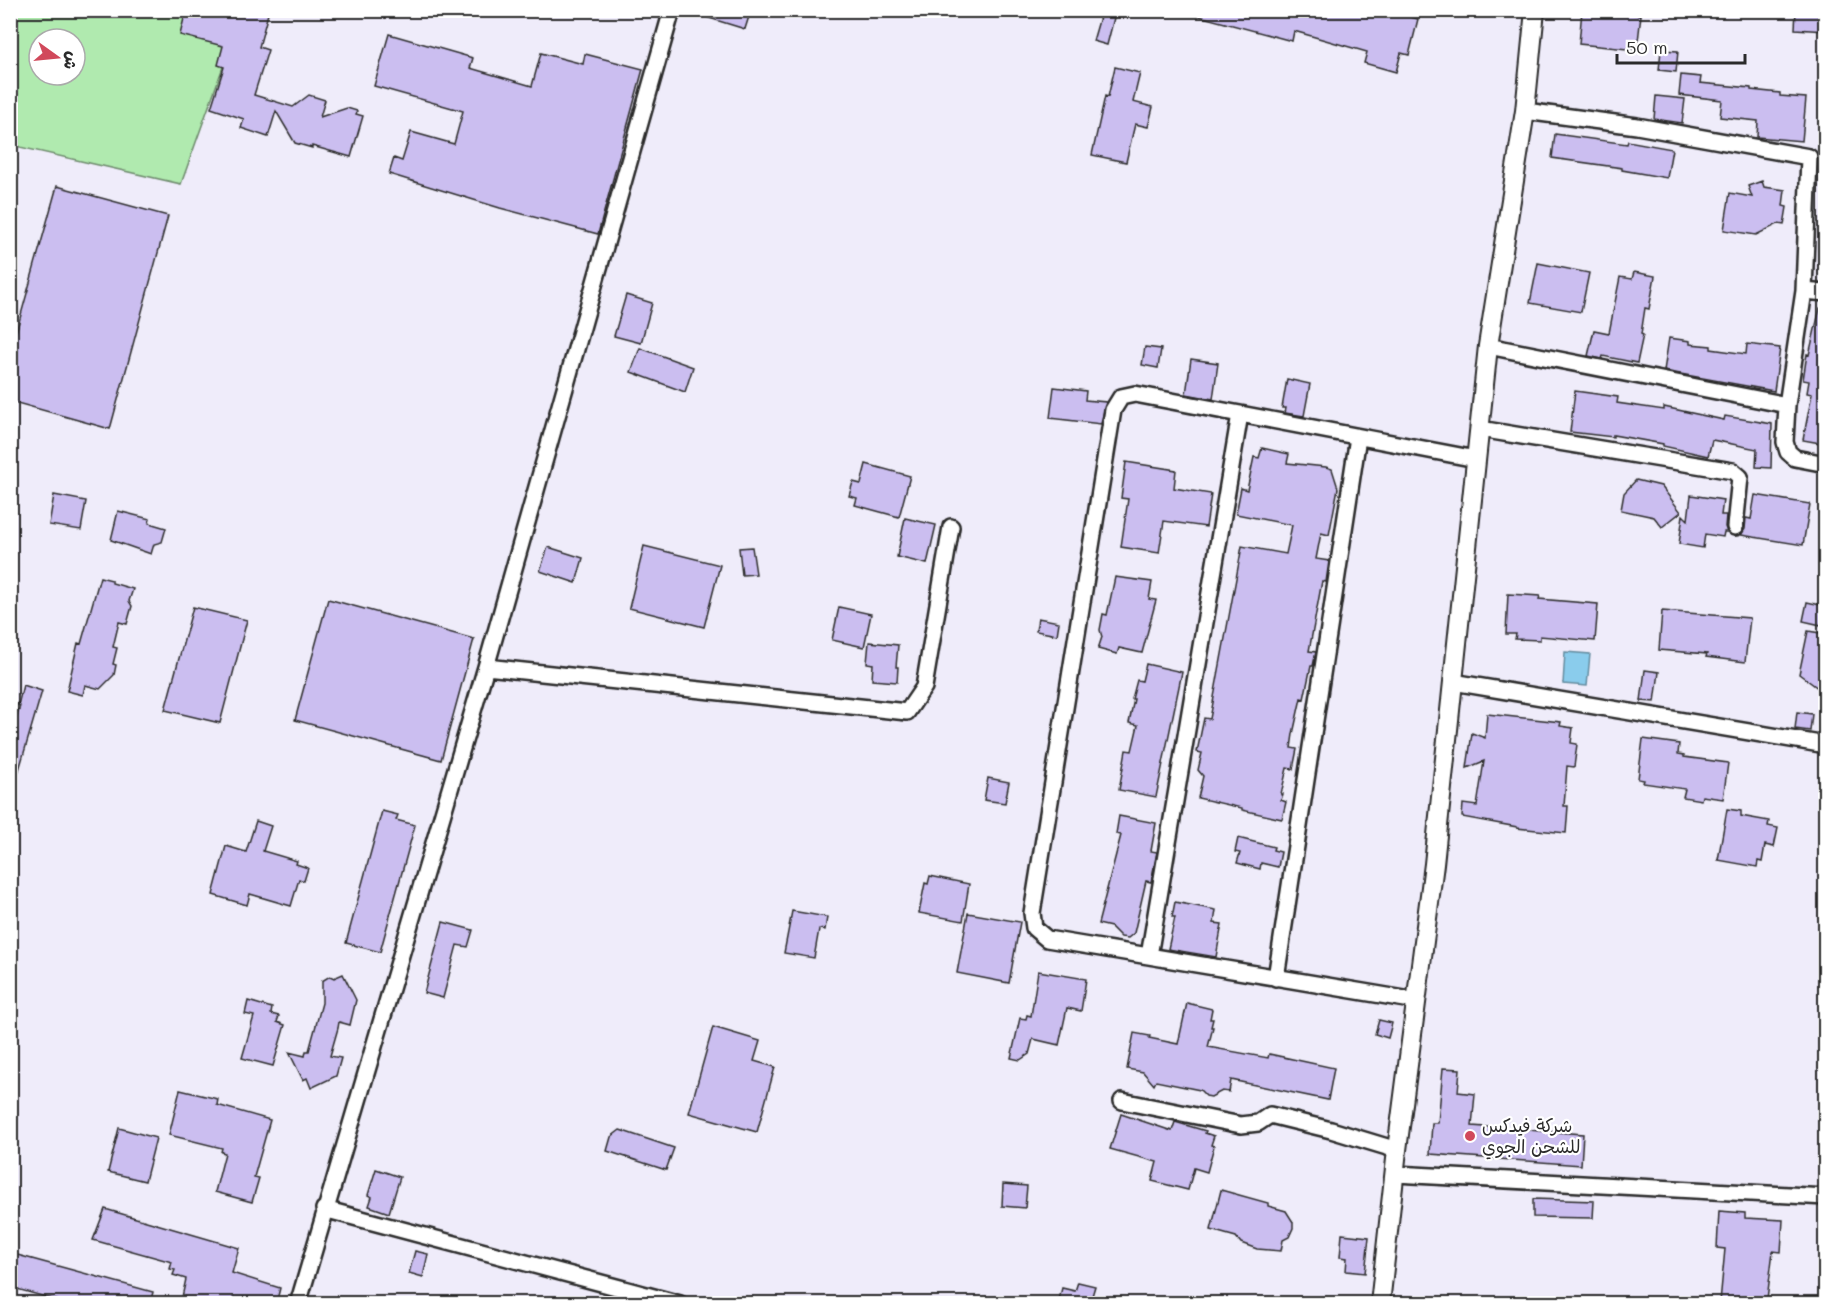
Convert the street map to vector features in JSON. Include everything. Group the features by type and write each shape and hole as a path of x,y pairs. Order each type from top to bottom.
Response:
{"street":[{"path":"298,1304 324,1209 486,667 672,10"},
{"path":"1380,1304 1397,1150 1434,864 1488,346 1525,111 1532,11"},
{"path":"1525,111 1637,126 1809,157 1804,291 1787,405 1785,442 1788,452 1795,458 1826,464"},
{"path":"1804,291 1826,293"},
{"path":"1488,346 1787,405"},
{"path":"1416,1001 1047,939 1034,928 1032,913 1113,410 1121,398 1135,394 1476,459"},
{"path":"1149,956 1240,414"},
{"path":"1480,429 1733,471 1740,477 1735,527"},
{"path":"1276,978 1358,437"},
{"path":"486,667 907,712 924,687 951,526"},
{"path":"1453,682 1826,745"},
{"path":"1122,1101 1241,1125 1258,1123 1270,1115 1397,1150"},
{"path":"1395,1174 1826,1197"},
{"path":"324,1209 680,1304"}],"green space":[{"path":"11,11 243,11 181,184 11,145"}],"water":[{"path":"1565,652 1590,654 1587,686 1563,684"}],"building":[{"path":"186,10 215,10 233,15 235,10 269,10 259,47 268,50 254,95 293,107 309,95 325,100 320,117 347,108 357,111 356,114 363,116 351,157 295,143 276,111 268,137 241,128 244,119 211,108 224,67 218,65 223,46 180,35"},
{"path":"696,10 751,10 745,29 696,14"},
{"path":"1102,10 1116,10 1107,45 1093,41"},
{"path":"1196,10 1385,10 1418,19 1409,55 1401,53 1396,72 1364,63 1367,52 1294,31 1292,41 1195,15"},
{"path":"1582,10 1641,15 1637,50 1579,44"},
{"path":"1796,10 1826,10 1826,31 1795,29"},
{"path":"389,34 473,58 470,68 532,86 541,53 583,64 585,54 643,69 598,234 500,208 389,174 394,158 402,161 411,132 454,144 463,111 374,86"},
{"path":"1661,50 1678,51 1676,72 1659,70"},
{"path":"1115,67 1140,73 1133,102 1153,107 1148,127 1135,124 1126,162 1092,155 1105,96 1108,97"},
{"path":"1681,75 1701,77 1700,83 1751,88 1751,90 1780,93 1780,96 1806,98 1802,141 1757,137 1758,121 1720,117 1722,100 1679,95"},
{"path":"1656,96 1685,99 1682,123 1654,119"},
{"path":"1555,134 1627,144 1628,141 1672,149 1667,178 1622,170 1622,168 1552,158"},
{"path":"1762,181 1764,187 1785,190 1783,206 1787,207 1784,225 1778,224 1756,235 1724,230 1730,193 1752,197 1748,186"},
{"path":"57,186 168,216 110,429 10,401 10,354"},
{"path":"1538,263 1589,273 1581,312 1530,303"},
{"path":"1634,272 1655,276 1649,309 1645,308 1641,334 1643,335 1637,363 1603,356 1602,359 1588,356 1594,330 1609,333 1620,277 1632,279"},
{"path":"626,295 652,303 641,343 614,336"},
{"path":"1820,308 1826,309 1826,444 1803,440 1812,394 1807,393 1809,381 1803,380 1807,354 1809,355"},
{"path":"1669,338 1690,341 1690,344 1711,346 1711,349 1746,354 1747,344 1780,348 1774,391 1664,371"},
{"path":"1145,347 1161,349 1158,368 1142,365"},
{"path":"640,348 693,367 685,392 631,372"},
{"path":"1191,359 1218,363 1213,399 1186,394"},
{"path":"1287,379 1310,384 1304,416 1285,413 1286,408 1282,408"},
{"path":"1054,387 1086,391 1085,400 1106,402 1101,424 1050,418"},
{"path":"1575,391 1618,397 1617,403 1664,410 1664,407 1724,420 1725,416 1772,424 1771,468 1756,467 1757,449 1712,440 1708,456 1663,446 1663,444 1613,435 1613,437 1570,432"},
{"path":"1262,448 1289,454 1287,463 1332,469 1338,488 1329,535 1321,533 1316,559 1329,561 1326,582 1322,581 1309,651 1316,652 1304,699 1301,698 1293,734 1291,748 1297,749 1293,769 1287,768 1281,794 1283,794 1281,800 1286,802 1282,819 1198,798 1203,776 1198,770 1202,753 1197,752 1204,718 1210,719 1242,546 1286,554 1292,525 1236,514 1241,488 1247,490 1254,457 1259,458"},
{"path":"1126,462 1176,470 1174,488 1211,494 1206,527 1164,521 1159,553 1121,547 1128,499 1121,498"},
{"path":"866,464 910,476 899,517 855,505 857,498 849,496 853,482 861,484"},
{"path":"1636,480 1661,486 1681,512 1662,527 1654,517 1621,510 1624,493"},
{"path":"54,495 86,501 81,530 49,525"},
{"path":"1691,495 1723,500 1721,515 1726,515 1727,532 1724,532 1723,537 1705,534 1703,548 1679,544 1683,515 1688,520"},
{"path":"1755,495 1810,504 1803,545 1741,535 1745,529 1746,518 1751,519"},
{"path":"118,511 150,519 149,523 166,528 162,542 154,544 151,554 111,540"},
{"path":"905,518 936,525 927,564 897,557"},
{"path":"644,546 720,565 704,627 629,608"},
{"path":"548,547 583,558 576,583 540,571"},
{"path":"752,547 756,574 742,575 739,548"},
{"path":"100,577 133,589 129,601 132,606 127,624 119,622 113,647 117,648 113,664 116,665 114,675 100,689 85,685 83,695 67,691 78,643 81,644"},
{"path":"1115,577 1152,582 1149,599 1156,600 1142,653 1119,648 1117,654 1098,649 1102,637 1100,630 1103,614 1107,615"},
{"path":"1508,594 1598,604 1595,641 1540,636 1540,640 1515,639 1516,634 1506,634"},
{"path":"328,599 474,639 441,760 295,720"},
{"path":"1807,602 1825,606 1821,625 1803,621"},
{"path":"193,607 247,620 220,723 165,710"},
{"path":"839,607 871,614 864,647 832,640"},
{"path":"1662,611 1750,618 1745,662 1706,657 1707,654 1659,650"},
{"path":"1038,618 1059,622 1057,635 1036,631"},
{"path":"1808,631 1826,634 1826,694 1799,674"},
{"path":"869,642 898,645 897,682 872,680 873,664 867,663"},
{"path":"1146,664 1182,672 1156,797 1119,790 1126,750 1132,751 1138,725 1129,723 1134,699 1132,699 1137,680 1142,681"},
{"path":"1645,670 1659,672 1655,702 1641,701"},
{"path":"23,685 42,691 14,787 10,787 10,739 20,706 18,705"},
{"path":"1797,712 1812,714 1810,731 1795,729"},
{"path":"1487,714 1561,722 1560,726 1573,728 1571,743 1577,744 1574,767 1567,766 1564,806 1568,806 1566,833 1517,828 1462,817 1463,804 1477,806 1484,761 1467,768 1472,733 1485,738"},
{"path":"1643,739 1679,744 1678,754 1684,757 1728,763 1723,799 1702,796 1701,800 1683,797 1685,789 1643,783 1644,780 1638,779"},
{"path":"988,778 1009,782 1005,803 984,800"},
{"path":"1727,809 1741,811 1741,816 1769,821 1768,826 1778,828 1774,847 1765,845 1762,862 1758,861 1757,867 1718,860"},
{"path":"382,811 398,815 396,820 415,825 380,952 346,943"},
{"path":"1119,816 1156,823 1151,851 1157,852 1151,882 1146,881 1134,933 1128,938 1121,937 1111,927 1098,924 1121,835 1116,834"},
{"path":"256,821 271,826 263,851 297,861 296,864 308,868 304,881 299,879 291,906 250,894 247,905 213,895 226,846 246,852"},
{"path":"1238,838 1274,847 1273,850 1281,852 1278,867 1261,863 1260,869 1237,863 1240,853 1235,852"},
{"path":"930,876 969,884 963,921 919,913 925,883 928,884"},
{"path":"1175,902 1216,910 1214,923 1222,924 1216,957 1168,949 1175,917 1172,917"},
{"path":"792,911 827,917 825,930 819,929 814,958 784,953"},
{"path":"968,913 1020,922 1009,983 957,973"},
{"path":"443,922 473,930 468,947 457,945 443,998 424,993"},
{"path":"1038,971 1086,979 1081,1011 1067,1008 1059,1045 1033,1039 1029,1054 1020,1060 1011,1058 1020,1018 1026,1019 1027,1015 1031,1016"},
{"path":"343,974 356,1000 350,1025 339,1022 330,1056 341,1058 336,1076 311,1088 307,1078 303,1080 289,1052 305,1056 306,1051 309,1051 322,1003 322,981 330,976 334,978"},
{"path":"248,1001 272,1008 271,1014 279,1016 277,1022 285,1025 273,1066 242,1058 254,1016 245,1014"},
{"path":"1187,1003 1212,1009 1210,1019 1213,1019 1211,1027 1213,1027 1208,1047 1268,1058 1269,1054 1334,1068 1328,1100 1231,1080 1229,1092 1222,1091 1211,1097 1206,1096 1200,1090 1156,1081 1154,1085 1143,1072 1127,1069 1134,1033 1178,1044"},
{"path":"1379,1020 1392,1023 1388,1038 1375,1034"},
{"path":"713,1027 760,1041 754,1061 775,1067 757,1132 689,1113"},
{"path":"1443,1068 1460,1069 1458,1092 1475,1094 1472,1126 1583,1134 1581,1165 1430,1154 1432,1123 1438,1123"},
{"path":"180,1090 218,1099 217,1105 270,1120 254,1177 259,1178 252,1202 215,1192 225,1153 221,1152 222,1148 169,1135"},
{"path":"1121,1114 1172,1131 1175,1122 1206,1131 1205,1133 1214,1136 1211,1145 1214,1146 1207,1172 1194,1168 1188,1190 1152,1181 1157,1162 1110,1149"},
{"path":"119,1128 156,1138 145,1181 108,1172"},
{"path":"620,1130 674,1148 666,1170 607,1151 611,1137"},
{"path":"376,1169 400,1177 389,1213 369,1206 372,1197 368,1195"},
{"path":"1003,1184 1027,1186 1025,1208 1002,1206"},
{"path":"1221,1190 1268,1203 1268,1206 1286,1211 1293,1222 1293,1228 1289,1237 1283,1240 1281,1251 1257,1249 1241,1243 1236,1237 1211,1230"},
{"path":"1533,1199 1594,1201 1593,1218 1533,1217"},
{"path":"105,1209 239,1248 232,1273 280,1288 276,1304 250,1304 233,1298 232,1304 205,1304 182,1297 186,1279 173,1275 175,1270 170,1269 172,1262 93,1240"},
{"path":"1719,1211 1745,1213 1745,1218 1783,1220 1781,1252 1773,1251 1767,1299 1756,1298 1755,1304 1720,1302 1725,1249 1717,1248"},
{"path":"1342,1234 1369,1237 1365,1273 1346,1271 1347,1258 1340,1257"},
{"path":"415,1251 428,1254 423,1277 409,1273"},
{"path":"10,1253 153,1292 150,1304 70,1304 10,1287"},
{"path":"1078,1282 1095,1286 1092,1296 1105,1299 1104,1304 1058,1304 1062,1288 1075,1291"}],"place":[{"name":"شركة فيدكس للشحن الجوي","path":"1470,1136"}]}
